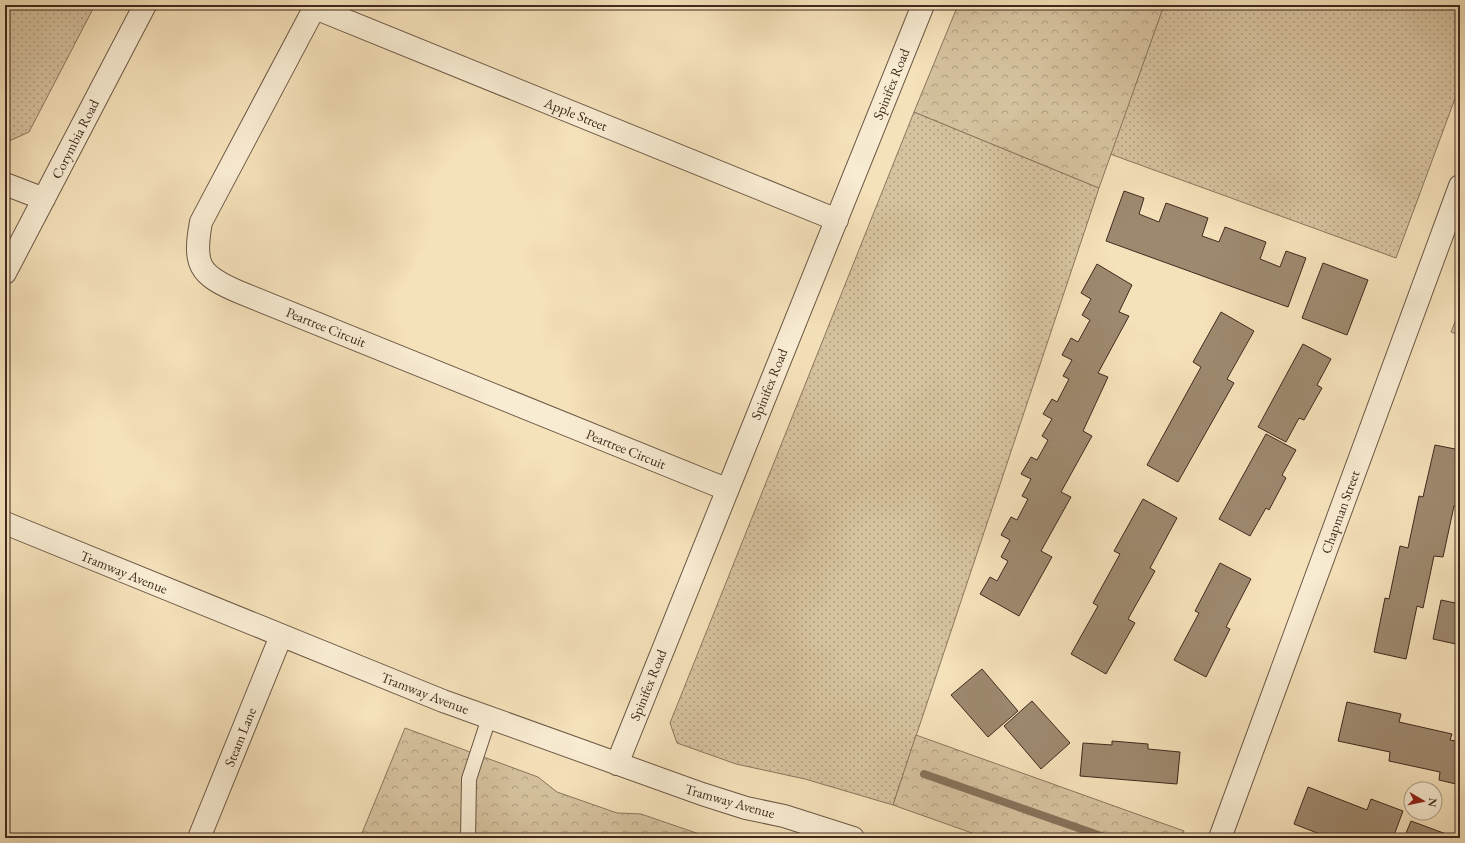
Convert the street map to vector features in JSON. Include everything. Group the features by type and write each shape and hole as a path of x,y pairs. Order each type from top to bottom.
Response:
{"street":[{"name":"Corymbia Road","path":"5,273 145,5"},
{"name":"Spinifex Road","path":"617,764 726,489 837,220 923,5"},
{"name":"Apple Street","path":"315,7 837,220"},
{"name":"Peartree Circuit","path":"315,7 201,222 197,246 201,268 220,284 239,292 726,489"},
{"path":"5,184 44,199"},
{"name":"Chapman Street","path":"1220,838 1460,186"},
{"name":"Tramway Avenue","path":"5,523 281,636 489,718 746,808 784,816 853,838"},
{"name":"Steam Lane","path":"199,838 281,636"}],"lane":[{"path":"468,838 469,779 489,718"}],"green space":[{"path":"5,5 95,5 29,132 7,142 5,141"},
{"path":"958,5 1164,5 1099,188 914,112"},
{"path":"1164,5 1460,5 1460,85 1396,258 1110,154"},
{"path":"914,112 1099,188 893,805 805,779 736,764 677,743 670,723"},
{"path":"1460,309 1460,335 1451,332"},
{"path":"405,728 538,777 557,792 617,813 641,814 711,838 360,838"},
{"path":"916,735 1184,831 1182,838 986,838 893,805"}],"building":[{"path":"1124,191 1144,198 1139,214 1159,222 1166,203 1208,218 1202,236 1219,242 1225,227 1266,242 1260,259 1280,267 1286,251 1306,258 1288,307 1106,241"},
{"path":"1323,263 1368,280 1347,335 1302,318"},
{"path":"1097,264 1132,285 1119,312 1129,316 1098,373 1108,377 1083,431 1092,436 1061,492 1071,497 1041,551 1052,557 1019,616 980,594 990,577 997,581 1008,561 1001,557 1010,540 1001,535 1011,517 1017,520 1028,499 1022,496 1031,479 1021,474 1031,457 1037,460 1048,440 1042,436 1052,419 1043,414 1052,399 1057,402 1069,379 1063,376 1072,360 1062,355 1071,338 1078,342 1090,320 1082,315 1091,299 1081,293"},
{"path":"1221,312 1254,331 1227,379 1234,383 1178,482 1147,465 1201,367 1193,362"},
{"path":"1303,344 1331,359 1317,385 1322,388 1304,420 1299,418 1286,442 1258,427"},
{"path":"1266,434 1296,450 1282,475 1286,478 1269,510 1266,508 1250,536 1219,519"},
{"path":"1435,445 1460,450 1459,507 1454,506 1443,557 1434,556 1423,608 1417,606 1406,659 1374,652 1385,598 1389,599 1400,546 1408,548 1419,496 1423,497"},
{"path":"1143,499 1177,518 1150,568 1155,571 1128,619 1135,623 1106,674 1071,654 1098,606 1093,603 1120,554 1114,551"},
{"path":"1220,563 1251,579 1226,627 1230,629 1206,677 1174,660 1199,613 1195,611"},
{"path":"1441,600 1460,604 1460,645 1433,639"},
{"path":"982,669 1018,711 988,737 951,695"},
{"path":"1032,701 1070,743 1041,769 1004,726"},
{"path":"1347,702 1401,714 1399,722 1452,734 1450,740 1460,742 1460,785 1439,780 1440,772 1389,761 1390,752 1338,741"},
{"path":"1112,741 1148,744 1148,749 1180,752 1177,784 1080,776 1083,743 1112,745"},
{"path":"1308,787 1367,810 1371,799 1403,811 1393,838 1330,838 1294,824"},
{"path":"1411,821 1457,838 1404,838"}],"waterway":[{"path":"924,774 1107,838"}]}
